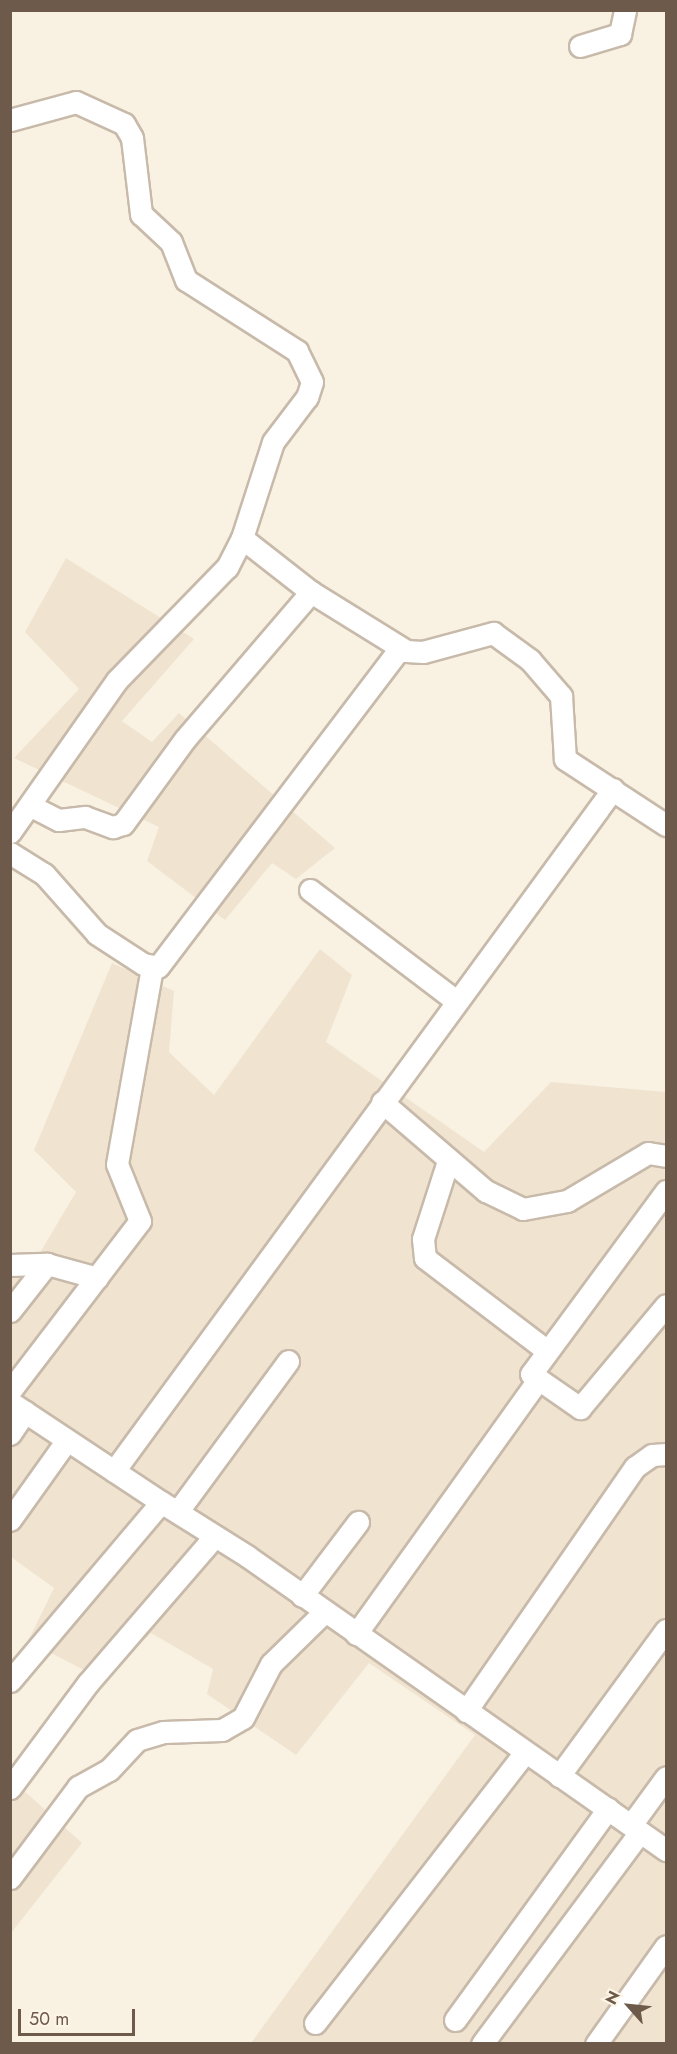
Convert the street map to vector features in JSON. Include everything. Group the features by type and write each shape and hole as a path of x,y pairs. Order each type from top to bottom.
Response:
{"street":[{"path":"579,46 620,34 625,10"},
{"path":"10,120 76,102 124,124 132,138 141,214 171,242 186,280 276,335 307,364 310,390 269,451 242,538 214,585 140,653 103,697 31,806 10,832"},
{"path":"242,538 311,592 400,648 423,652 493,633 530,660 561,696 563,756 666,825"},
{"path":"31,806 59,820 85,817 113,827 123,824 179,746 311,592"},
{"path":"10,853 44,874 97,934 152,967 162,964 272,824 337,726 400,648"},
{"path":"114,1471 381,1102 613,789"},
{"path":"310,890 456,1001"},
{"path":"10,1391 140,1221 117,1164 152,967"},
{"path":"381,1102 448,1161 501,1200 533,1210 590,1190 641,1156 666,1156"},
{"path":"448,1161 423,1239 425,1258 545,1349"},
{"path":"666,1191 530,1370 538,1380 580,1408 666,1305"},
{"path":"10,1265 47,1264 97,1278"},
{"path":"10,1311 47,1264"},
{"path":"10,1681 169,1507 288,1360"},
{"path":"356,1634 538,1380"},
{"path":"10,1434 18,1407 302,1596 323,1613 666,1850"},
{"path":"10,1520 67,1440"},
{"path":"466,1712 635,1467 652,1455 666,1454"},
{"path":"302,1596 358,1522"},
{"path":"10,1788 76,1697 214,1536"},
{"path":"10,1878 78,1787 114,1766 137,1740 236,1724 251,1709 271,1664 323,1613"},
{"path":"559,1776 666,1630"},
{"path":"315,2023 525,1752"},
{"path":"482,2043 635,1828 666,1777"},
{"path":"455,2020 608,1809"},
{"path":"596,2043 666,1946"}],"shaded area":[{"path":"66,558 194,639 122,721 152,742 179,713 335,848 296,879 272,863 225,920 147,861 159,827 14,758 79,689 25,632"},
{"path":"320,949 352,975 326,1042 484,1152 551,1082 666,1092 666,2043 251,2043 475,1735 369,1663 296,1755 207,1694 213,1669 151,1633 103,1680 28,1641 54,1588 11,1557 10,1255 41,1251 76,1192 34,1150 112,963 174,991 169,1052 214,1095"},
{"path":"10,1778 82,1843 11,1933 10,1933"}]}
